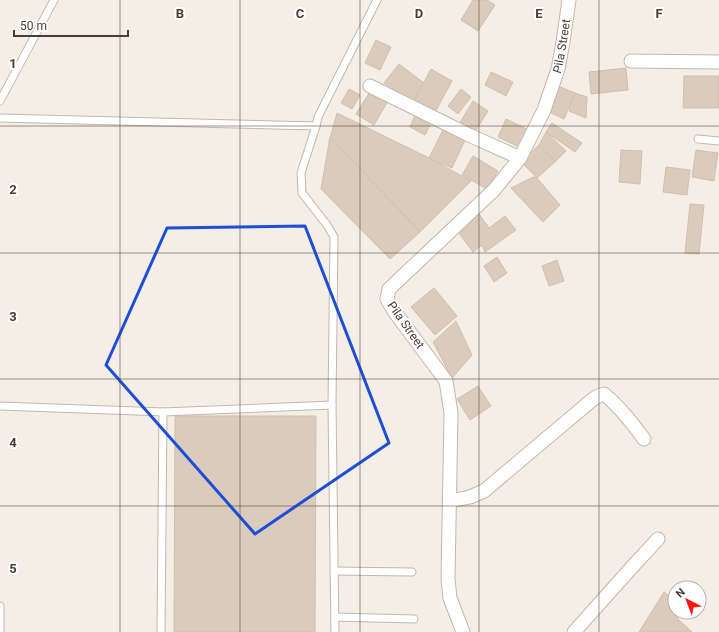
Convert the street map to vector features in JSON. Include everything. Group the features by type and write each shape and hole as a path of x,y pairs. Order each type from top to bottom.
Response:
{"street":[{"name":"Pila Street","path":"463,632 450,598 448,579 451,413 446,381 394,311 387,299 389,289 494,190 520,158 544,110 558,69 569,0"},
{"path":"631,61 719,62"},
{"path":"370,86 469,135 520,158"},
{"path":"450,501 470,497 484,490 592,400 604,394 628,418 644,439"},
{"path":"574,632 658,539"}],"lane":[{"path":"0,101 54,0"},
{"path":"335,632 332,405 334,237 327,225 302,193 301,173 318,118 377,0"},
{"path":"0,118 316,126"},
{"path":"698,139 719,142"},
{"path":"0,406 163,412 332,405"},
{"path":"161,632 163,412"},
{"path":"334,571 412,572"},
{"path":"0,606 0,632"},
{"path":"335,617 414,619"}],"highlighted area":[{"path":"305,226 389,443 255,534 106,365 167,228"}],"building":[{"path":"473,0 487,0 495,5 478,31 461,20"},
{"path":"376,40 391,47 380,70 365,63"},
{"path":"399,64 424,83 413,102 384,83"},
{"path":"626,68 628,90 591,94 589,72"},
{"path":"431,69 452,81 434,114 413,102"},
{"path":"491,72 513,82 506,96 485,85"},
{"path":"684,76 719,76 719,108 683,108"},
{"path":"558,86 575,93 564,119 547,111"},
{"path":"349,89 360,95 352,109 341,103"},
{"path":"461,89 471,97 458,114 448,106"},
{"path":"371,90 388,101 374,125 356,114"},
{"path":"575,93 587,97 586,118 569,111"},
{"path":"473,101 488,111 473,135 458,126"},
{"path":"337,113 429,158 471,181 420,232 329,142"},
{"path":"416,113 432,121 425,135 410,127"},
{"path":"506,119 527,129 519,147 498,137"},
{"path":"552,123 582,143 575,152 546,132"},
{"path":"443,130 465,140 452,168 429,158"},
{"path":"546,132 566,151 555,162 539,145"},
{"path":"330,137 420,232 390,259 321,189"},
{"path":"539,145 555,162 537,178 521,162"},
{"path":"621,150 642,151 640,184 619,182"},
{"path":"696,150 718,153 714,181 692,177"},
{"path":"473,156 498,171 487,189 462,175"},
{"path":"666,167 690,170 687,195 663,192"},
{"path":"533,177 537,178 560,205 543,222 511,188"},
{"path":"690,204 704,205 699,254 685,253"},
{"path":"477,211 489,228 505,216 516,230 485,252 482,245 473,252 456,229"},
{"path":"497,257 507,273 494,282 484,266"},
{"path":"557,260 564,281 549,286 542,266"},
{"path":"434,288 457,316 435,335 411,307"},
{"path":"456,321 472,355 452,378 433,342"},
{"path":"478,386 491,406 470,420 457,399"},
{"path":"175,416 316,416 315,632 174,632"},
{"path":"664,592 667,594 667,620 679,620 692,632 639,632"}]}
